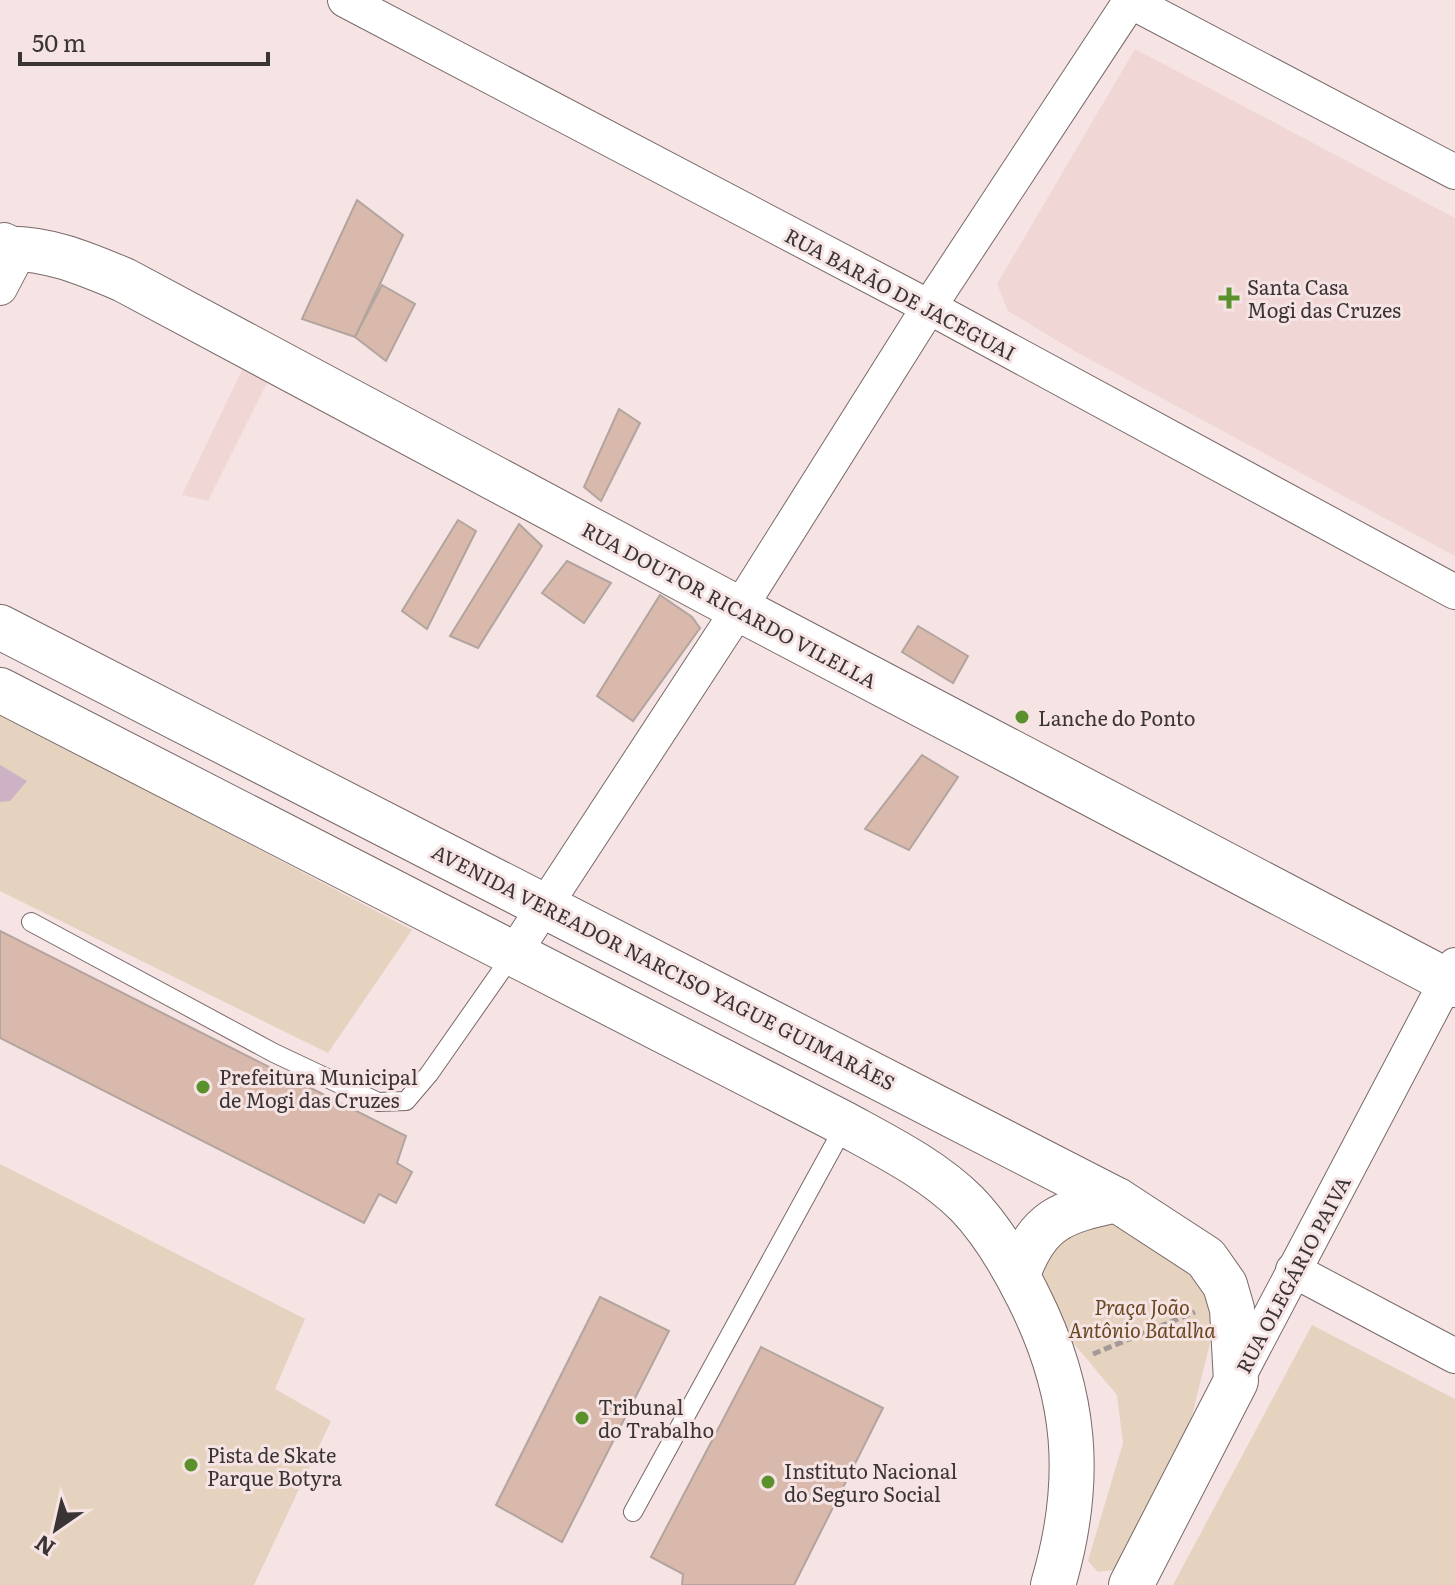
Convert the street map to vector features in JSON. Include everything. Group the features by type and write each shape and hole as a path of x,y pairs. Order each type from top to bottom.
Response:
{"main road":[{"name":"RUA DOUTOR RICARDO VILELLA","path":"7,245 75,259 124,280 739,609 1452,977"},
{"name":"AVENIDA VEREADOR NARCISO YAGUE GUIMARÃES","path":"0,627 546,904 1117,1200 1206,1258 1229,1298 1236,1381"},
{"path":"0,690 845,1124 927,1171 967,1204 1018,1274 1059,1368 1070,1416 1072,1500 1065,1546 1053,1585"},
{"path":"1018,1274 1033,1241 1046,1224 1062,1214 1117,1200"},
{"name":"RUA OLEGÁRIO PAIVA","path":"1131,1585 1236,1381"}],"street":[{"name":"RUA BARÃO DE JACEGUAI","path":"345,0 929,307 1455,592"},
{"path":"514,953 1130,0 1455,172"},
{"path":"0,288 7,245"},
{"name":"RUA OLEGÁRIO PAIVA","path":"1236,1381 1452,977"},
{"path":"1293,1270 1455,1356"}],"lane":[{"path":"31,922 274,1053 378,1102 406,1101 514,953"},
{"path":"633,1512 845,1124"}],"path":[{"path":"1059,1368 1229,1298"}],"shaded area":[{"name":"Santa Casa Mogi das Cruzes","path":"1135,49 1455,218 1455,556 1076,352 1008,311 997,284"},
{"path":"243,368 270,377 208,501 182,495"},
{"path":"0,765 27,781 10,801 0,802"}],"green space":[{"path":"0,713 412,930 328,1053 0,891"},
{"path":"0,1164 305,1319 275,1389 331,1421 254,1585 0,1585"},
{"name":"Praça João Antônio Batalha","path":"1095,1220 1130,1224 1207,1286 1215,1323 1182,1456 1128,1558 1113,1570 1098,1572 1088,1561 1123,1443 1117,1395 1071,1340 1039,1276 1040,1253"},
{"path":"1312,1325 1455,1399 1455,1585 1173,1585"}],"building":[{"path":"357,200 403,235 355,337 302,319"},
{"path":"382,285 415,304 386,361 355,337"},
{"path":"619,409 640,423 601,501 584,487"},
{"path":"458,520 476,531 427,629 402,611"},
{"path":"519,524 542,546 478,648 450,636"},
{"path":"567,561 611,583 584,623 542,593"},
{"path":"660,595 692,617 700,628 633,721 597,696"},
{"path":"918,626 968,656 953,683 902,652"},
{"path":"922,755 958,777 909,850 865,829"},
{"name":"Prefeitura Municipal de Mogi das Cruzes","path":"0,931 406,1136 397,1163 412,1172 396,1203 379,1194 364,1223 0,1038"},
{"name":"Tribunal do Trabalho","path":"600,1297 669,1331 562,1542 496,1505"},
{"name":"Instituto Nacional do Seguro Social","path":"761,1347 883,1408 794,1585 682,1585 683,1574 651,1557"}],"place":[{"name":"Santa Casa Mogi das Cruzes","path":"1229,298"},
{"name":"Lanche do Ponto","path":"1022,717"},
{"name":"Prefeitura Municipal de Mogi das Cruzes","path":"203,1087"},
{"name":"Tribunal do Trabalho","path":"582,1418"},
{"name":"Pista de Skate Parque Botyra","path":"191,1465"},
{"name":"Instituto Nacional do Seguro Social","path":"768,1482"}]}
